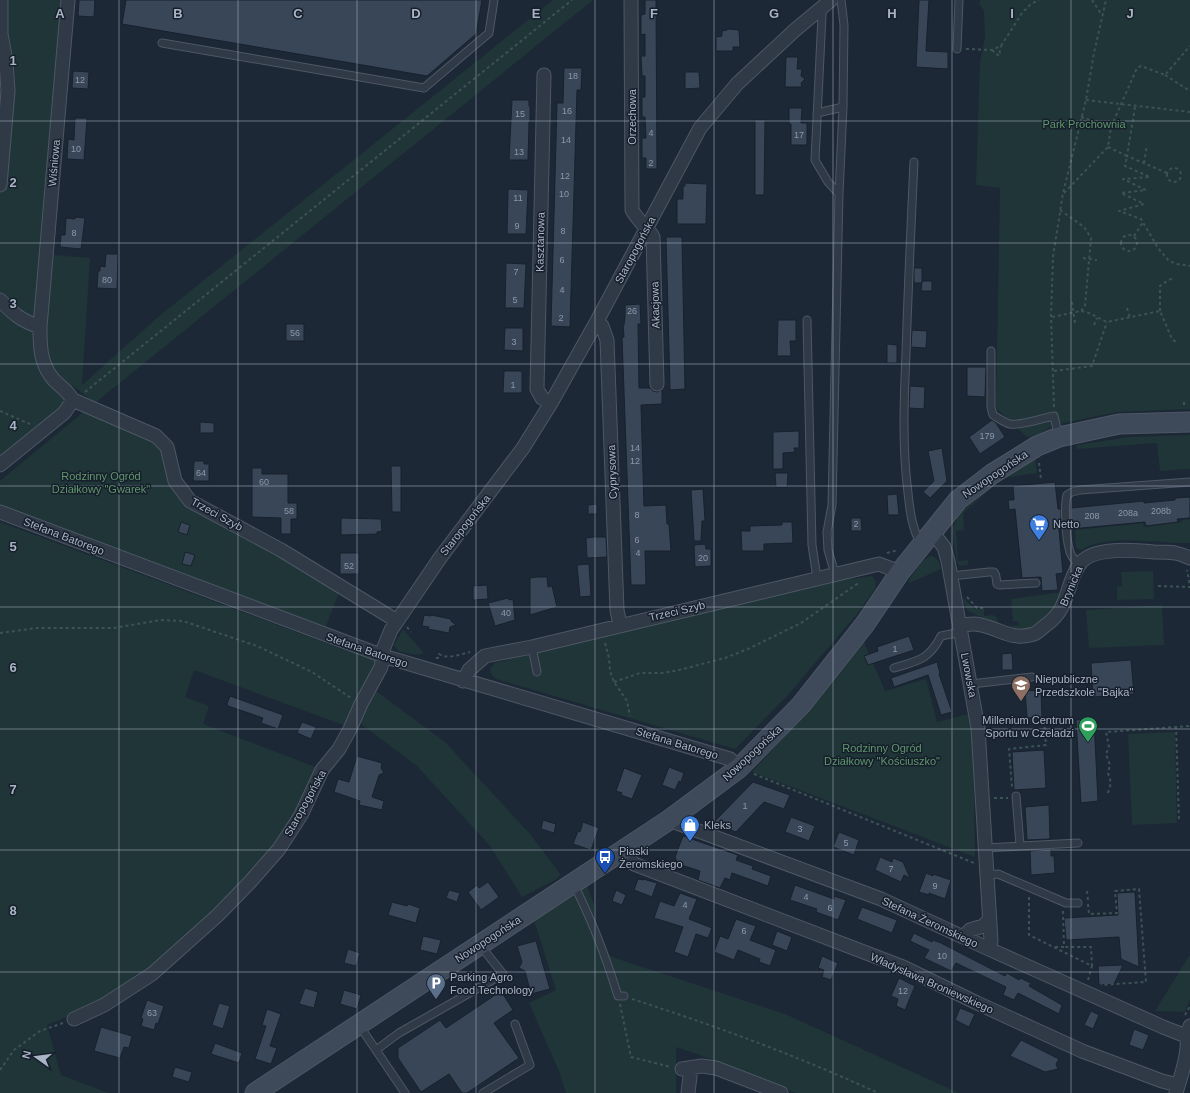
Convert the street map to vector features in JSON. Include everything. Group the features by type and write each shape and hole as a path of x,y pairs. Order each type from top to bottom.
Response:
{"street":[{"path":"0,0 1,34 6,61 8,91 0,185"},
{"name":"Wiśniowa","path":"40,327 68,0"},
{"name":"Orzechowa","path":"631,0 632,210 637,218 647,228"},
{"name":"Staropogońska","path":"74,1019 104,1005 152,974 218,915 279,849 301,815 322,770 339,750 381,667 384,647 397,621 440,558 523,448 551,403 597,321 700,128 737,84 795,30 821,10 831,0"},
{"name":"Kasztanowa","path":"544,75 537,389 542,398 551,403"},
{"name":"Akacjowa","path":"647,228 653,237 657,384"},
{"path":"0,300 14,315 40,327"},
{"name":"Cyprysowa","path":"597,321 602,326 607,340 617,610 620,625"},
{"name":"Trzeci Szyb","path":"40,327 40,348 44,367 54,380 68,391 73,400 156,436 167,447 175,481 190,501 281,550 397,621"},
{"path":"0,465 64,413 73,400"},
{"name":"Nowopogońska","path":"255,1093 669,820 739,768 801,705 864,624 900,572 958,500 992,474 1037,446 1059,437 1119,424 1190,422"},
{"name":"Stefana Batorego","path":"0,512 383,656 463,681 730,759 739,768"},
{"name":"Lwowska","path":"926,539 944,547 951,576 978,728 991,942 989,949"},
{"name":"Brynicka","path":"960,629 972,624 982,625 1005,634 1018,637 1035,633 1053,620 1060,611 1065,602 1072,576 1079,564 1084,558 1096,554 1125,550 1174,553 1187,562"},
{"name":"Trzeci Szyb","path":"463,681 469,670 485,656 879,564 900,572"},
{"name":"Stefana Żeromskiego","path":"669,820 881,899 1163,1027 1187,1029"},
{"name":"Władysława Broniewskiego","path":"622,850 634,864 903,967 977,1004 1082,1051 1177,1089"},
{"path":"963,937 970,930 982,926 989,920"},
{"path":"1177,1089 1187,1048 1187,1029"},
{"path":"688,1093 687,1068 702,1066 716,1068 781,1093"}],"lane":[{"path":"162,44 424,88 489,33 494,0"},
{"path":"835,574 828,550 827,532 832,505 839,194 843,107 844,25 842,0"},
{"path":"957,49 959,0"},
{"path":"821,10 815,160 828,182 839,194"},
{"path":"817,113 843,107"},
{"path":"914,162 908,287 904,440 905,467 910,513 915,534 926,539"},
{"path":"807,320 812,545 817,578"},
{"path":"992,351 990,407 993,415 1010,424 1030,422 1041,418 1054,416 1059,437"},
{"path":"1079,564 1074,560 1069,548 1065,502 1067,495 1080,490 1190,482"},
{"path":"951,576 994,572 997,584 999,585 1036,583"},
{"path":"894,668 923,659 936,645 941,636 960,629"},
{"path":"532,646 537,672"},
{"path":"971,684 1032,677"},
{"path":"1013,795 1020,845"},
{"path":"985,848 1078,843"},
{"path":"986,869 1066,903 1078,903"},
{"path":"573,883 587,910 621,996"},
{"path":"376,1050 399,1033 503,974 480,944"},
{"path":"358,1024 405,1093"},
{"path":"483,1093 530,1065 515,1024"}],"path":[{"path":"73,400 92,387 572,0"},
{"path":"992,50 999,56 1001,46 1022,13 1031,4 1039,0"},
{"path":"1092,0 1100,12 1103,13"},
{"path":"1054,416 1052,317 1053,257 1063,193 1086,100 1094,53 1106,0"},
{"path":"957,49 992,50 1001,46"},
{"path":"1165,75 1190,46"},
{"path":"1063,193 1108,147 1111,127 1139,66 1165,75 1190,90"},
{"path":"1086,100 1135,107 1190,112"},
{"path":"1135,107 1125,166 1150,177 1123,179 1146,190 1121,193 1144,204 1119,210 1141,219 1158,248 1169,261 1190,266"},
{"path":"1082,117 1111,127"},
{"path":"1144,163 1147,145"},
{"path":"1108,147 1167,173"},
{"path":"1170,168 1175,168 1180,172 1180,177 1176,181 1171,181 1168,178 1167,173 1170,168"},
{"path":"1060,210 1084,228 1090,234 1091,238 1085,306 1081,311"},
{"path":"1134,236 1143,222"},
{"path":"1129,235 1134,236 1137,240 1136,246 1131,250 1125,249 1122,245 1123,238 1129,235"},
{"path":"1083,258 1097,260"},
{"path":"1173,278 1160,286 1160,311 1172,339 1176,342"},
{"path":"1072,302 1075,323"},
{"path":"1085,306 1089,313"},
{"path":"1127,308 1130,318"},
{"path":"1052,317 1081,311 1108,322 1160,311"},
{"path":"1094,325 1097,318"},
{"path":"1054,371 1092,366 1108,322"},
{"path":"0,410 31,425"},
{"path":"1038,459 1041,479"},
{"path":"1158,586 1190,587 1187,562"},
{"path":"965,574 968,597 977,608 984,608"},
{"path":"614,682 640,673 662,673 685,669 724,658 748,649 800,623 863,580"},
{"path":"0,633 37,628 114,628 161,620 184,621 257,646 312,672 361,704"},
{"path":"604,640 609,658 610,671 614,682 627,701 630,722"},
{"path":"995,723 1044,721 1046,745 1009,748 1013,795 999,798"},
{"path":"1176,726 1179,821"},
{"path":"1108,793 1111,783 1108,773 1110,764 1106,754 1109,747 1106,732 1190,726"},
{"path":"739,768 986,869"},
{"path":"1030,888 1029,935 1092,966"},
{"path":"1087,891 1089,914 1117,913 1115,891 1139,889 1146,982 1098,985"},
{"path":"1063,910 1064,948"},
{"path":"1053,947 1091,947 1092,966 1087,985"},
{"path":"1088,980 1093,983"},
{"path":"687,1068 631,1057 621,996 703,1022 847,1079 878,1093"},
{"path":"1187,1029 1190,1006"},
{"path":"0,1070 14,1050 40,1031 74,1019"}],"green space":[{"path":"0,0 61,0 42,254 90,258 82,385 158,317 553,0 593,0 95,403 73,386 61,388 65,399 59,408 35,431 0,457"},
{"name":"Park Prochownia","path":"980,0 1190,0 1190,409 1117,412 1054,425 1039,434 1027,437 996,408 1000,188 976,185 980,62 985,38 984,11 979,3"},
{"name":"Rodzinny Ogród Działkowy \"Gwarek\"","path":"87,409 164,442 190,501 342,585 325,629 0,512 0,481"},
{"path":"1190,435 1190,469 1160,471 1157,443 1077,449 1077,445 1129,437"},
{"path":"1035,459 1037,473 1003,478 963,513 964,530 956,531 958,561 968,560 968,565 960,566 957,562 952,530 959,514 1004,476"},
{"path":"1190,519 1190,543 1134,540 1104,542 1091,545 1081,550 1076,548 1075,530 1143,523 1144,527 1182,522 1182,520"},
{"path":"0,522 323,642 370,659 387,662 372,688 445,742 530,834 561,875 555,880 522,897 490,846 417,766 357,721 354,729 194,670 185,697 209,706 203,724 318,768 279,844 215,912 150,971 103,1003 47,1025 61,1075 109,1093 0,1093"},
{"path":"931,556 938,561 941,569 910,583 908,581 923,560"},
{"path":"1153,571 1154,599 1117,600 1117,587 1122,586 1121,572"},
{"path":"872,576 876,582 875,589 857,614 787,696 735,749 496,679 491,674 490,669 495,663 808,586"},
{"path":"962,587 963,598 975,609 984,609 984,616 993,615 996,617 999,624 1004,624 1005,627 1019,625 1018,621 1013,621 1011,599 1063,592 1054,611 1034,632 1012,631 968,611 963,602"},
{"path":"1162,605 1164,645 1089,648 1086,610"},
{"path":"403,629 424,653 414,655 398,651 394,645"},
{"name":"Rodzinny Ogród Działkowy \"Kościuszko\"","path":"862,634 885,691 926,679 937,722 969,714 973,734 975,857 752,772 806,713"},
{"path":"1175,732 1177,823 1132,825 1128,734"},
{"path":"587,885 594,905 594,916 609,956 785,1014 959,1093 796,1093 720,1062 676,1047 676,1093 566,1093 559,1071 529,1003 556,990 534,920 573,896"},
{"path":"1189,956 1190,999 1185,1012 1155,1011"}],"building":[{"path":"79,0 95,0 94,17 78,16"},
{"path":"126,0 482,0 476,34 427,76 122,24"},
{"path":"645,0 656,0 657,169 646,169 646,158 642,158 642,138 646,138 645,117 642,117 642,97 645,97 645,76 642,76 641,56 645,56 645,34 641,35 641,15 645,14"},
{"path":"919,0 929,0 926,51 948,52 948,69 916,67"},
{"path":"728,29 739,30 740,47 733,47 733,51 716,51 716,37 722,36 722,31"},
{"path":"786,57 798,57 797,69 802,69 801,76 805,79 801,83 802,87 785,87"},
{"path":"564,68 582,68 581,90 577,90 570,327 551,326 557,103 563,103"},
{"path":"73,71 89,72 88,89 72,88"},
{"path":"685,72 699,72 700,88 685,89"},
{"path":"512,100 529,100 530,122 528,160 509,160"},
{"path":"789,108 802,108 801,123 807,123 807,145 791,145"},
{"path":"75,118 87,118 84,160 67,159 68,139 74,140"},
{"path":"755,120 765,120 764,195 755,195"},
{"path":"685,183 707,184 706,224 677,224 677,199 683,199 683,186 685,186"},
{"path":"508,189 528,190 526,234 507,234"},
{"path":"75,217 85,218 81,249 60,247 61,235 65,235 66,218 75,219"},
{"path":"666,237 682,237 685,389 670,390"},
{"path":"106,254 118,254 117,289 97,288 98,271 100,271 100,266 105,267"},
{"path":"506,263 526,264 524,308 505,308"},
{"path":"914,268 922,268 922,283 914,283"},
{"path":"922,281 932,281 932,291 921,291"},
{"path":"640,304 641,324 638,324 639,388 650,388 657,392 662,390 662,404 641,405 644,506 666,505 671,551 645,551 646,585 631,585 622,337 624,337 623,324 624,325 625,305"},
{"path":"778,320 796,320 796,341 790,341 791,356 777,356"},
{"path":"286,324 304,324 304,341 286,341"},
{"path":"505,328 523,328 523,351 504,350"},
{"path":"912,330 927,331 926,348 911,347"},
{"path":"887,344 897,345 897,363 887,363"},
{"path":"967,367 986,367 985,397 967,396"},
{"path":"504,371 522,371 522,393 503,393"},
{"path":"910,386 925,387 924,409 909,408"},
{"path":"992,420 996,423 1005,437 980,454 969,437"},
{"path":"200,422 214,423 214,433 200,433"},
{"path":"799,431 799,448 794,448 795,452 783,453 783,469 773,469 773,432"},
{"path":"942,448 947,481 930,498 923,492 934,481 928,451"},
{"path":"194,461 204,461 204,464 209,464 209,481 193,481"},
{"path":"391,466 401,466 401,512 392,512"},
{"path":"252,468 262,468 262,474 288,474 288,503 297,503 297,519 291,519 291,534 281,534 281,518 252,517"},
{"path":"775,473 788,473 787,487 776,487"},
{"name":"Netto","path":"1055,482 1058,509 1061,509 1061,530 1059,530 1063,573 1056,574 1058,590 1042,591 1041,577 1022,578 1015,509 1009,510 1008,500 1014,500 1013,486"},
{"path":"703,489 705,521 702,521 701,541 694,541 691,490"},
{"path":"897,494 899,515 888,515 887,495"},
{"path":"1190,497 1190,518 1177,519 1178,522 1146,526 1145,522 1071,529 1071,508 1144,501 1144,503"},
{"path":"597,504 597,514 588,514 588,505"},
{"path":"341,518 381,519 382,531 377,532 377,534 341,535"},
{"path":"851,518 861,518 862,531 851,531"},
{"path":"181,522 190,525 187,535 178,532"},
{"path":"782,522 792,522 793,543 764,544 764,551 742,551 741,531 750,531 750,526 782,525"},
{"path":"606,537 607,557 587,558 586,538"},
{"path":"705,544 706,549 711,549 711,566 695,567 694,545"},
{"path":"185,552 195,555 191,566 182,564"},
{"path":"340,553 359,553 359,574 340,574"},
{"path":"589,564 591,596 580,597 577,565"},
{"path":"547,577 548,587 552,586 557,607 530,615 530,578"},
{"path":"487,585 488,599 473,600 473,586"},
{"path":"508,598 509,600 513,599 515,620 495,626 488,603"},
{"path":"424,615 451,619 451,621 456,625 450,627 449,633 428,629 429,627 422,626"},
{"path":"909,636 914,650 868,665 864,656 878,651 877,647"},
{"path":"1012,653 1013,670 1002,670 1002,654"},
{"path":"1131,660 1134,694 1093,697 1091,663"},
{"path":"937,662 939,674 952,712 941,715 928,675 894,687 891,678"},
{"path":"1041,690 1042,717 1027,718 1025,691"},
{"path":"230,696 283,715 278,729 261,723 263,718 228,706 227,704"},
{"path":"1094,719 1098,801 1081,803 1076,720"},
{"path":"302,722 316,727 311,739 297,733"},
{"path":"1044,750 1046,788 1014,790 1012,752"},
{"path":"357,756 382,763 381,768 384,773 379,775 372,797 384,801 382,810 359,805 360,801 334,792 338,779 349,782"},
{"path":"669,767 684,773 681,782 679,781 675,790 662,785"},
{"path":"624,768 642,775 632,799 621,795 622,793 616,791"},
{"path":"753,782 790,795 784,809 764,802 736,832 713,823"},
{"path":"1049,805 1050,839 1027,840 1025,807"},
{"path":"791,817 815,826 809,841 785,832"},
{"path":"543,820 556,824 554,833 541,829"},
{"path":"583,822 599,828 591,850 573,844 578,831 580,832"},
{"path":"839,832 859,840 854,855 833,847"},
{"path":"683,836 738,855 736,860 753,866 752,869 771,876 768,886 732,873 730,880 725,878 720,888 698,880 700,871 678,864 675,857"},
{"path":"1051,849 1051,856 1054,856 1055,873 1031,875 1030,851"},
{"path":"880,857 892,862 893,858 903,862 910,878 904,875 901,882 875,870"},
{"path":"926,873 951,880 945,899 929,893 929,895 919,892"},
{"path":"638,879 657,883 652,897 634,890"},
{"path":"488,882 499,897 481,910 468,892 477,885 479,888"},
{"path":"795,885 834,899 834,896 846,900 838,920 816,912 817,909 790,900"},
{"path":"449,890 460,893 457,902 446,898"},
{"path":"616,890 626,895 622,905 612,901"},
{"path":"1135,892 1139,967 1121,959 1119,937 1066,940 1064,918 1118,915 1117,893"},
{"path":"680,893 697,899 689,919 712,928 708,938 696,934 688,957 674,952 683,927 654,918 660,901 674,906"},
{"path":"392,902 407,906 408,904 420,908 416,923 388,915"},
{"path":"862,907 897,920 892,933 857,919"},
{"path":"736,919 756,926 750,940 776,950 770,966 759,962 760,959 738,950 734,960 714,952 720,936 728,939"},
{"path":"777,931 792,937 787,951 772,945"},
{"path":"914,933 932,942 933,940 941,943 1005,976 1007,973 1019,980 1020,978 1031,983 1029,986 1062,1005 1059,1014 1018,993 1014,1000 1003,995 1006,987 956,963 951,971 924,958 929,950 910,941"},
{"path":"423,936 441,940 437,954 420,950"},
{"path":"536,941 550,989 531,994 525,971 519,968 522,962 517,946"},
{"path":"348,949 360,953 356,966 344,963"},
{"path":"822,956 838,963 831,980 822,977 824,970 818,968"},
{"path":"1123,965 1114,984 1099,985 1098,966"},
{"path":"899,978 915,986 905,1010 896,1006 898,999 891,996"},
{"path":"305,988 318,992 314,1008 299,1004"},
{"path":"344,990 361,995 357,1009 340,1004"},
{"path":"501,991 513,1010 494,1023 519,1058 467,1093 462,1093 449,1074 421,1092 398,1058 398,1048 440,1020 446,1028"},
{"path":"147,1000 164,1006 158,1024 156,1023 154,1030 141,1026 143,1019 141,1018"},
{"path":"219,1003 230,1006 223,1029 212,1025"},
{"path":"960,1008 975,1014 969,1027 955,1020"},
{"path":"267,1009 281,1014 270,1046 277,1048 271,1064 255,1059 266,1026 262,1025"},
{"path":"1091,1011 1099,1015 1093,1029 1084,1025"},
{"path":"101,1027 132,1036 129,1048 124,1047 120,1058 94,1051"},
{"path":"1134,1029 1149,1035 1143,1050 1129,1045"},
{"path":"1021,1040 1059,1059 1056,1064 1058,1069 1045,1072 1010,1056"},
{"path":"215,1043 242,1053 239,1063 211,1054"},
{"path":"175,1067 192,1072 189,1082 172,1077"}],"place":[{"name":"Netto","path":"1039,541"},
{"name":"Niepubliczne Przedszkole \"Bajka\"","path":"1021,702"},
{"name":"Millenium Centrum Sportu w Czeladzi","path":"1088,743"},
{"name":"Kleks","path":"690,842"},
{"name":"Piaski Żeromskiego","path":"605,874"},
{"name":"Parking Agro Food Technology","path":"436,1000"}]}
